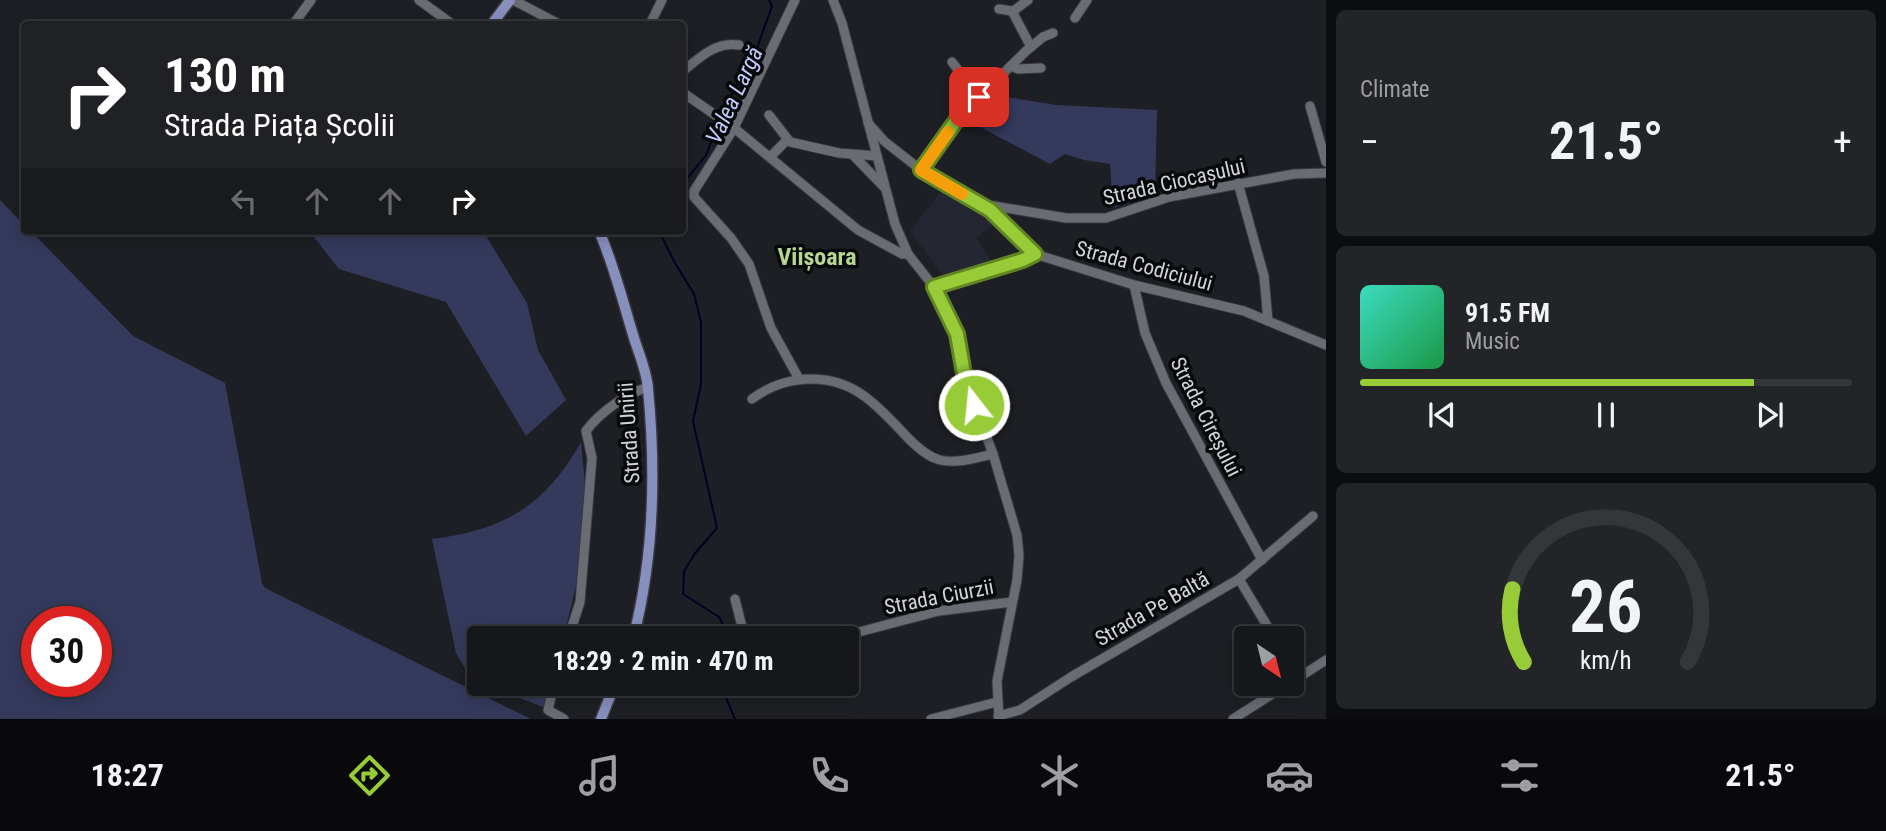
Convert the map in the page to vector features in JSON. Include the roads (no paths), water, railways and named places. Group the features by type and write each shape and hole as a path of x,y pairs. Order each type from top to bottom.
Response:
{"main road":[{"path":"494,21 511,0"},
{"name":"Strada Unirii","path":"601,235 648,387 653,461 651,523 648,572 637,626"},
{"path":"601,719 610,696"}],"street":[{"path":"296,21 311,0"},
{"path":"419,0 448,21"},
{"path":"511,0 553,21"},
{"path":"652,21 666,0"},
{"path":"795,0 694,191 694,197 731,238 749,264 771,328 799,379"},
{"path":"833,0 842,23 895,224 908,254 934,287 957,334 965,379 993,454 1017,535 1017,580 1001,655 998,718"},
{"path":"1012,12 1028,0"},
{"path":"1075,18 1087,0"},
{"path":"999,9 1012,12 1031,47"},
{"path":"921,170 958,118 1031,47 1053,33"},
{"path":"686,69 718,46 727,43 739,44"},
{"path":"952,62 979,97"},
{"path":"1011,66 1018,69 1041,68"},
{"path":"686,95 770,157 858,230 902,254 908,254"},
{"path":"1310,106 1326,162"},
{"path":"769,115 787,140 800,145 853,155 877,156"},
{"name":"Strada Codiciului","path":"868,123 902,156 921,170 990,210 1035,254 1134,285 1244,311 1326,345"},
{"path":"770,157 787,140"},
{"path":"853,155 885,188"},
{"name":"Strada Ciocașului","path":"990,210 994,206 1066,218 1106,218 1168,197 1294,174 1326,173"},
{"path":"1238,183 1264,276 1268,321"},
{"path":"934,287 1035,254"},
{"name":"Strada Cireșului","path":"1134,285 1145,332 1166,383 1262,560"},
{"path":"752,399 770,388 799,379 822,379 842,383 868,397 918,447 939,460 974,459 993,454"},
{"path":"572,626 580,602 592,458 586,431 618,403 648,387"},
{"name":"Strada Pe Baltă","path":"998,718 1020,710 1071,677 1239,579 1313,516"},
{"path":"1239,579 1267,626"},
{"path":"736,599 742,626"},
{"name":"Strada Ciurzii","path":"859,632 939,611 1012,601"},
{"path":"1304,674 1326,660"},
{"path":"551,696 548,710 564,719"},
{"path":"1233,719 1269,696"},
{"path":"932,719 997,702"}],"waterway":[{"name":"Valea Largă","path":"721,114 757,48 772,6 769,0"},
{"name":"Valea Largă","path":"686,180 706,155 718,123"},
{"name":"Valea Largă","path":"662,235 694,294 701,322 701,384 693,421 717,528 684,571 683,594 719,617 724,626"},
{"name":"Valea Largă","path":"725,696 735,719"}],"district":[{"name":"Viișoara","path":"817,257"}]}
